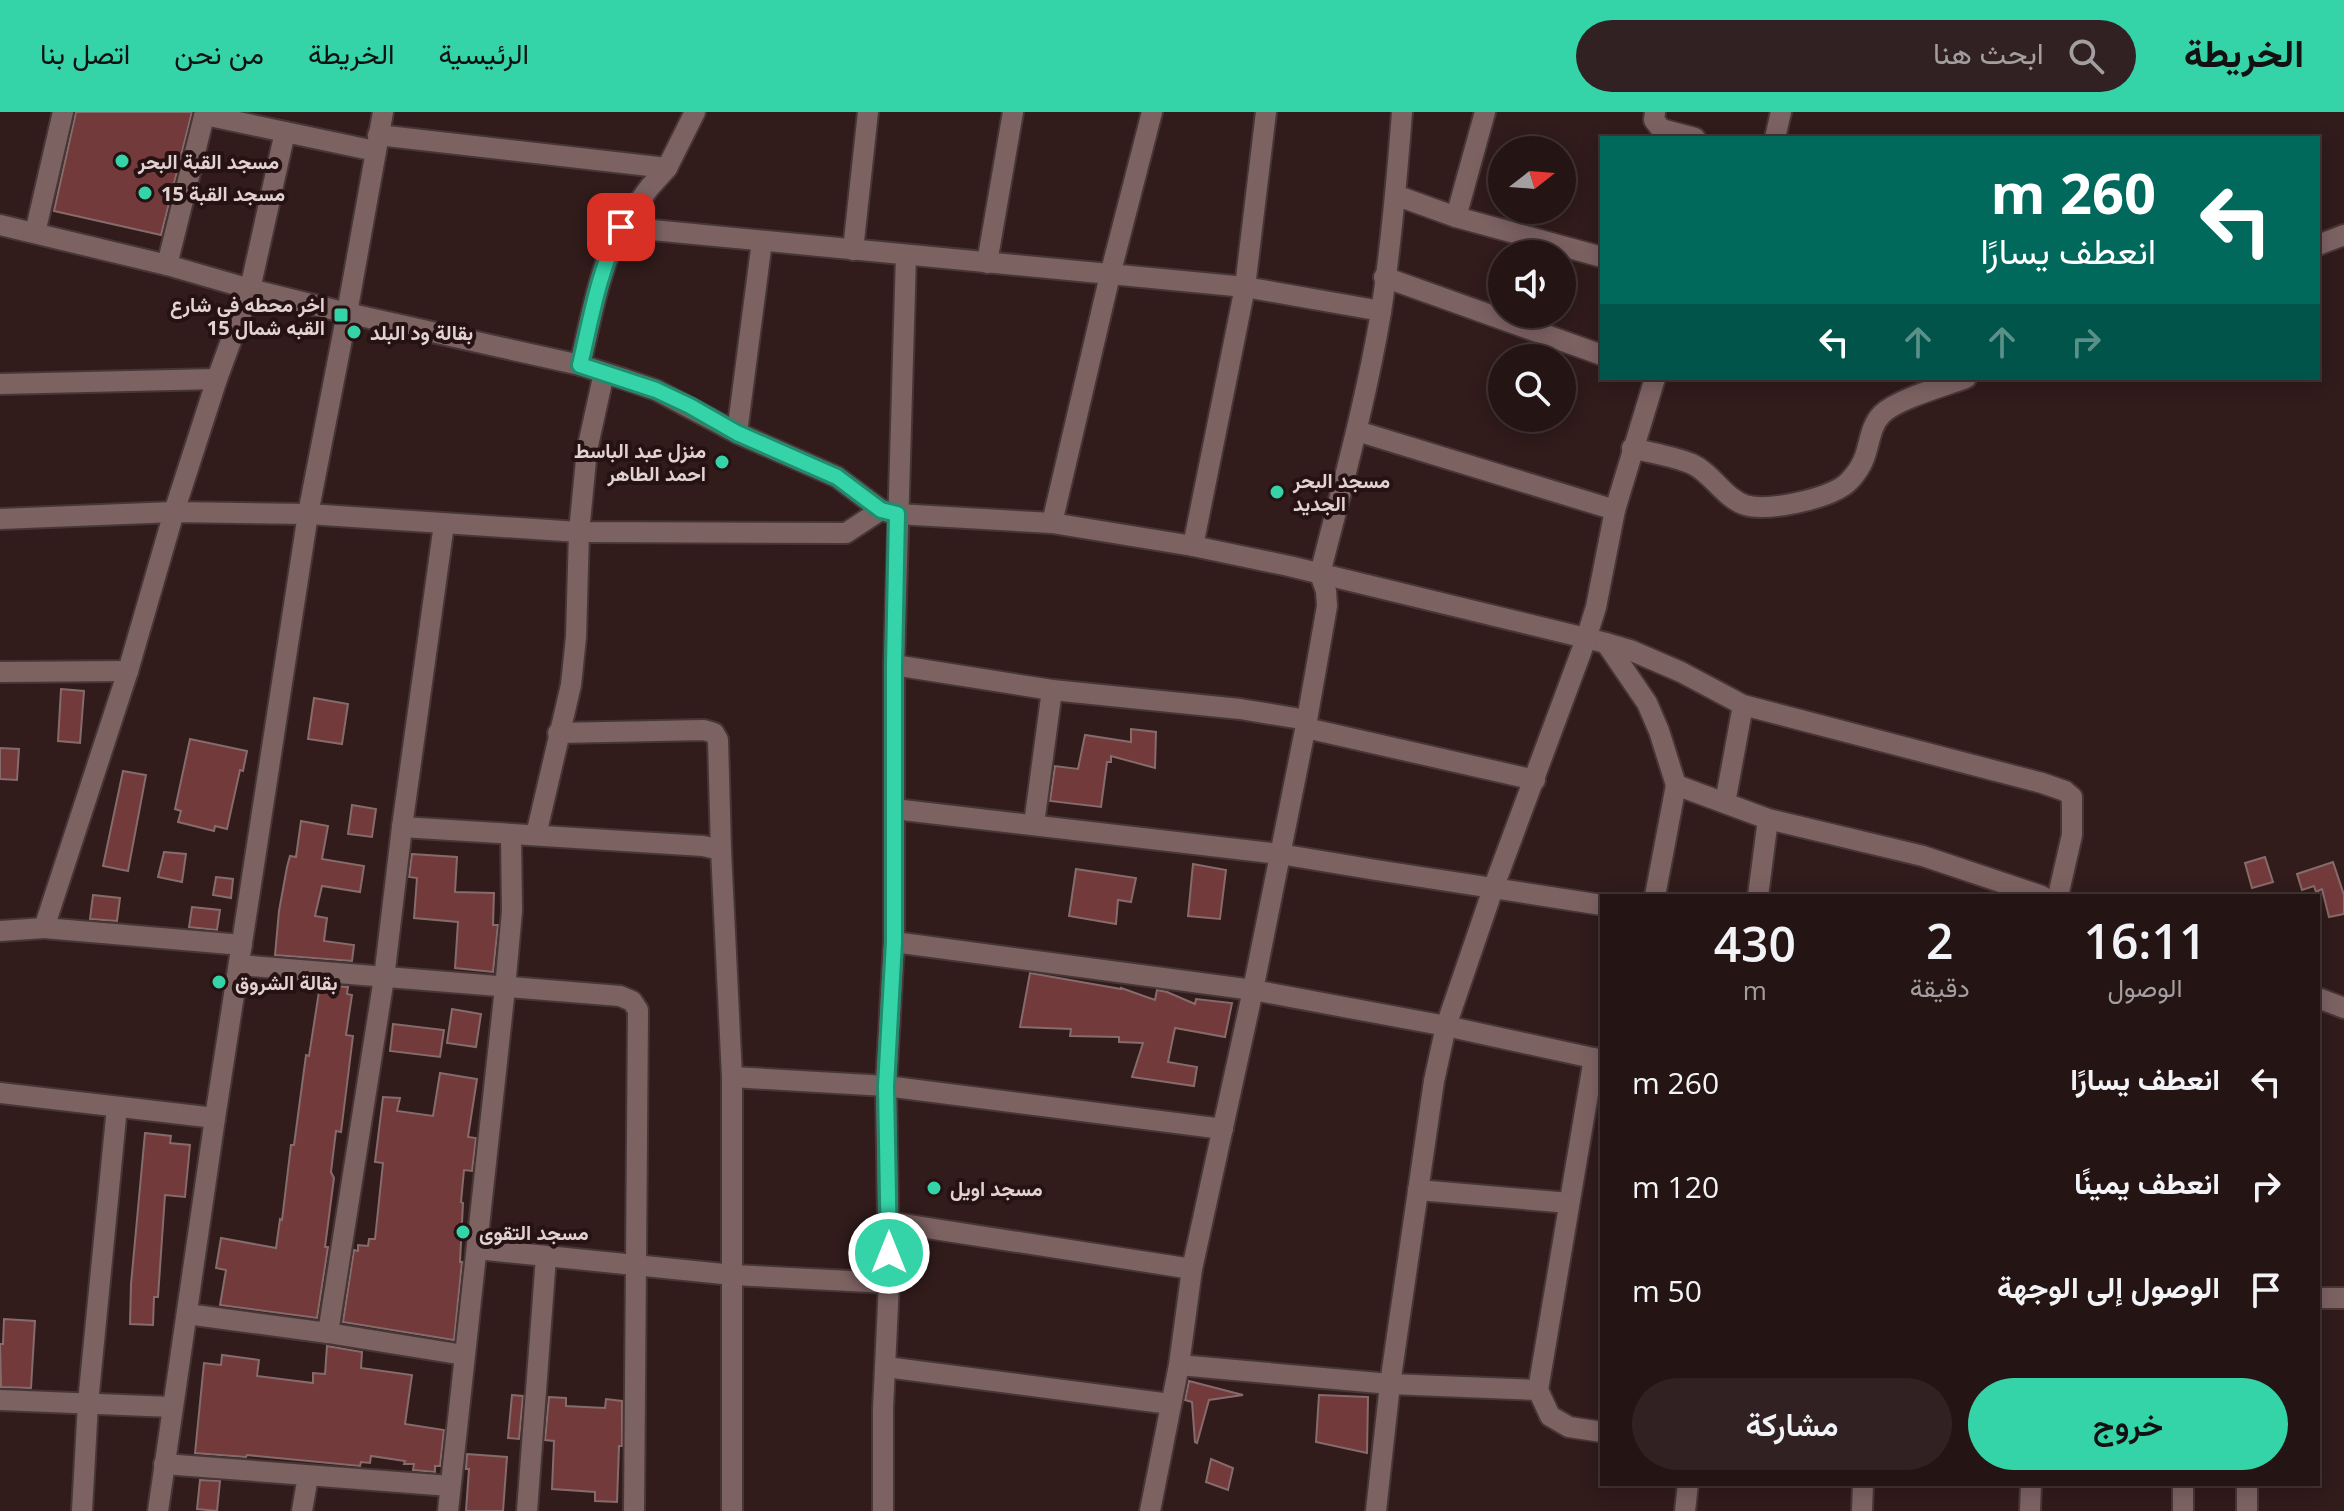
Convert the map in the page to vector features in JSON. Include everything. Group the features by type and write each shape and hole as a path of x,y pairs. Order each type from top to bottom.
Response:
{"street":[{"path":"35,233 63,112"},
{"path":"158,1511 308,514 383,112"},
{"path":"580,365 612,244 649,188 667,168 695,112"},
{"path":"853,250 868,112"},
{"path":"987,263 1013,112"},
{"path":"1052,523 1152,112"},
{"path":"1193,546 1245,287 1266,112"},
{"path":"1150,1511 1179,1365 1192,1269 1253,990 1306,724 1327,606 1320,574 1357,431 1381,311 1402,112"},
{"path":"1456,217 1485,112"},
{"path":"1655,112 1654,120 1661,129 1687,136"},
{"path":"1775,136 1781,112"},
{"path":"167,265 205,114 285,132 376,143 667,168"},
{"path":"44,928 128,671 174,512 250,289 285,132"},
{"path":"1395,195 1456,217 1600,256"},
{"path":"0,225 347,313 580,365 656,390 690,406 737,433 837,477 889,512"},
{"path":"621,227 1245,287 1381,311"},
{"path":"2320,244 2344,235"},
{"path":"737,433 762,241"},
{"path":"883,1511 889,1283 886,1086 894,942 894,665 889,512 906,255"},
{"path":"1384,277 1600,354"},
{"path":"536,835 571,685 576,637 579,532 587,450 604,373"},
{"path":"0,384 217,379"},
{"path":"1376,1511 1390,1384 1418,1190 1434,1081 1446,1026 1493,889 1535,780 1596,641 1596,607 1615,510 1654,380"},
{"path":"1632,448 1691,463 1737,501 1748,506 1775,507 1825,495 1846,484 1861,465 1870,435 1881,415 1903,402 1961,380"},
{"path":"1357,431 1615,510"},
{"path":"0,519 174,512 308,514 579,532 846,533 889,512 1052,523 1193,546 1630,650 1681,672 1743,705 2065,791 2072,797 2072,835 2058,894"},
{"path":"328,1333 384,978 444,524"},
{"path":"1596,641 1647,703 1676,785 1655,894"},
{"path":"894,665 1052,690 1240,709 1535,780"},
{"path":"0,672 128,671"},
{"path":"1034,824 1052,690"},
{"path":"1725,803 1743,705"},
{"path":"558,733 704,730 714,733 718,740 732,1077 732,1511"},
{"path":"1676,785 1768,819 1923,856 2036,894"},
{"path":"894,809 1280,854 1600,905"},
{"path":"1764,894 1768,819"},
{"path":"402,827 703,846 721,850"},
{"path":"448,1511 505,988 512,911 511,835"},
{"path":"0,931 44,928 384,978 620,996 632,1001 638,1010 634,1511"},
{"path":"894,942 1253,990 1599,1058 1569,1203 1538,1390 1550,1416 1569,1427 1600,1432"},
{"path":"2320,999 2344,1008"},
{"path":"732,1077 886,1086 1223,1129"},
{"path":"0,1093 215,1118"},
{"path":"82,1511 88,1403 117,1107"},
{"path":"1418,1190 1569,1203"},
{"path":"889,1222 1192,1269"},
{"path":"477,1249 733,1275 889,1283"},
{"path":"527,1511 546,1257"},
{"path":"2320,1298 2344,1298"},
{"path":"187,1314 464,1355"},
{"path":"1179,1365 1390,1384 1538,1390"},
{"path":"886,1367 1170,1404"},
{"path":"0,1400 172,1407"},
{"path":"164,1464 450,1486"},
{"path":"302,1511 308,1476"},
{"path":"1685,1511 1688,1486"},
{"path":"1862,1511 1863,1486"},
{"path":"2030,1511 2031,1486"},
{"path":"2183,1486 2183,1511"},
{"path":"2247,1486 2247,1511"}],"building":[{"name":"مسجد القبة البحر","path":"76,112 192,112 161,235 54,211"},
{"path":"61,689 84,691 80,743 58,741"},
{"path":"314,698 348,704 342,744 308,739"},
{"path":"1131,729 1156,732 1155,768 1111,756 1111,762 1107,762 1101,807 1050,801 1055,766 1078,769 1085,735 1131,742"},
{"path":"190,739 247,751 227,829 215,826 214,831 178,822 181,811 175,809"},
{"path":"0,748 19,749 17,780 0,779"},
{"path":"123,771 146,775 128,871 103,866"},
{"path":"352,805 376,809 372,837 348,834"},
{"path":"301,821 328,826 322,859 364,866 360,892 322,886 315,916 327,918 324,941 354,945 352,961 275,955 287,867 290,856 296,857"},
{"path":"164,852 186,854 182,882 158,877"},
{"path":"412,854 457,857 455,892 494,893 493,925 498,925 493,972 455,968 458,922 414,918 417,878 409,877"},
{"path":"2265,857 2273,882 2252,888 2245,863"},
{"path":"2333,862 2344,895 2344,914 2329,917 2322,889 2316,892 2314,886 2302,890 2297,874"},
{"path":"1193,864 1226,870 1220,919 1188,916"},
{"path":"1076,869 1136,878 1131,902 1118,900 1116,924 1069,916"},
{"path":"216,877 233,879 231,898 213,895"},
{"path":"93,895 120,898 117,921 90,919"},
{"path":"192,907 220,910 217,930 189,927"},
{"path":"1030,973 1121,988 1155,1000 1157,990 1195,1004 1196,999 1232,1003 1225,1037 1175,1028 1168,1062 1197,1067 1194,1086 1132,1077 1143,1043 1119,1042 1119,1037 1070,1036 1071,1029 1020,1027"},
{"path":"320,985 348,987 347,994 352,995 346,1035 353,1036 341,1132 336,1131 331,1172 334,1178 325,1247 328,1247 317,1318 220,1305 226,1270 216,1268 221,1238 276,1248"},
{"path":"452,1009 481,1014 476,1047 447,1043"},
{"path":"393,1024 444,1030 440,1057 390,1051"},
{"path":"440,1073 477,1079 468,1137 476,1138 472,1171 464,1170 461,1202 462,1262 454,1340 343,1322 354,1250 358,1251 358,1245 368,1246 369,1239 375,1239 383,1163 375,1162 383,1097 400,1098 397,1111 433,1116"},
{"path":"145,1133 171,1136 170,1143 190,1145 185,1197 165,1195 158,1297 154,1297 153,1325 130,1324"},
{"path":"4,1319 35,1321 31,1388 1,1387 0,1344 3,1344"},
{"path":"327,1346 362,1352 361,1368 412,1375 405,1424 444,1430 440,1466 435,1466 435,1472 413,1470 414,1464 404,1464 405,1461 371,1456 370,1463 361,1462 360,1466 195,1453 204,1363 221,1365 222,1355 259,1360 257,1376 313,1383 313,1373 325,1374"},
{"path":"1189,1381 1243,1395 1209,1400 1197,1443 1192,1402 1185,1400"},
{"path":"512,1395 523,1396 519,1439 508,1438"},
{"path":"1319,1395 1368,1397 1367,1453 1316,1442"},
{"path":"549,1397 566,1398 566,1406 605,1408 606,1399 622,1401 617,1502 595,1501 595,1492 552,1489 554,1441 545,1440"},
{"path":"467,1454 507,1457 503,1511 466,1511"},
{"path":"1211,1459 1233,1468 1228,1490 1206,1482"},
{"path":"200,1480 220,1481 217,1511 197,1509"}],"place":[{"name":"مسجد القبة البحر","path":"122,161"},
{"name":"مسجد القبة 15","path":"145,193"},
{"name":"اخر محطه في شارع 15 القبه شمال","path":"341,315"},
{"name":"بقالة ود البلد","path":"354,332"},
{"name":"منزل عبد الباسط احمد الطاهر","path":"722,462"},
{"name":"مسجد البحر الجديد","path":"1277,492"},
{"name":"بقالة الشروق","path":"219,982"},
{"name":"مسجد اويل","path":"934,1188"},
{"name":"مسجد التقوى","path":"463,1232"}],"route":[{"path":"621,227 612,244 596,294 580,365 656,390 737,433 837,477 881,510 897,514 894,942 886,1086 889,1253"}]}
